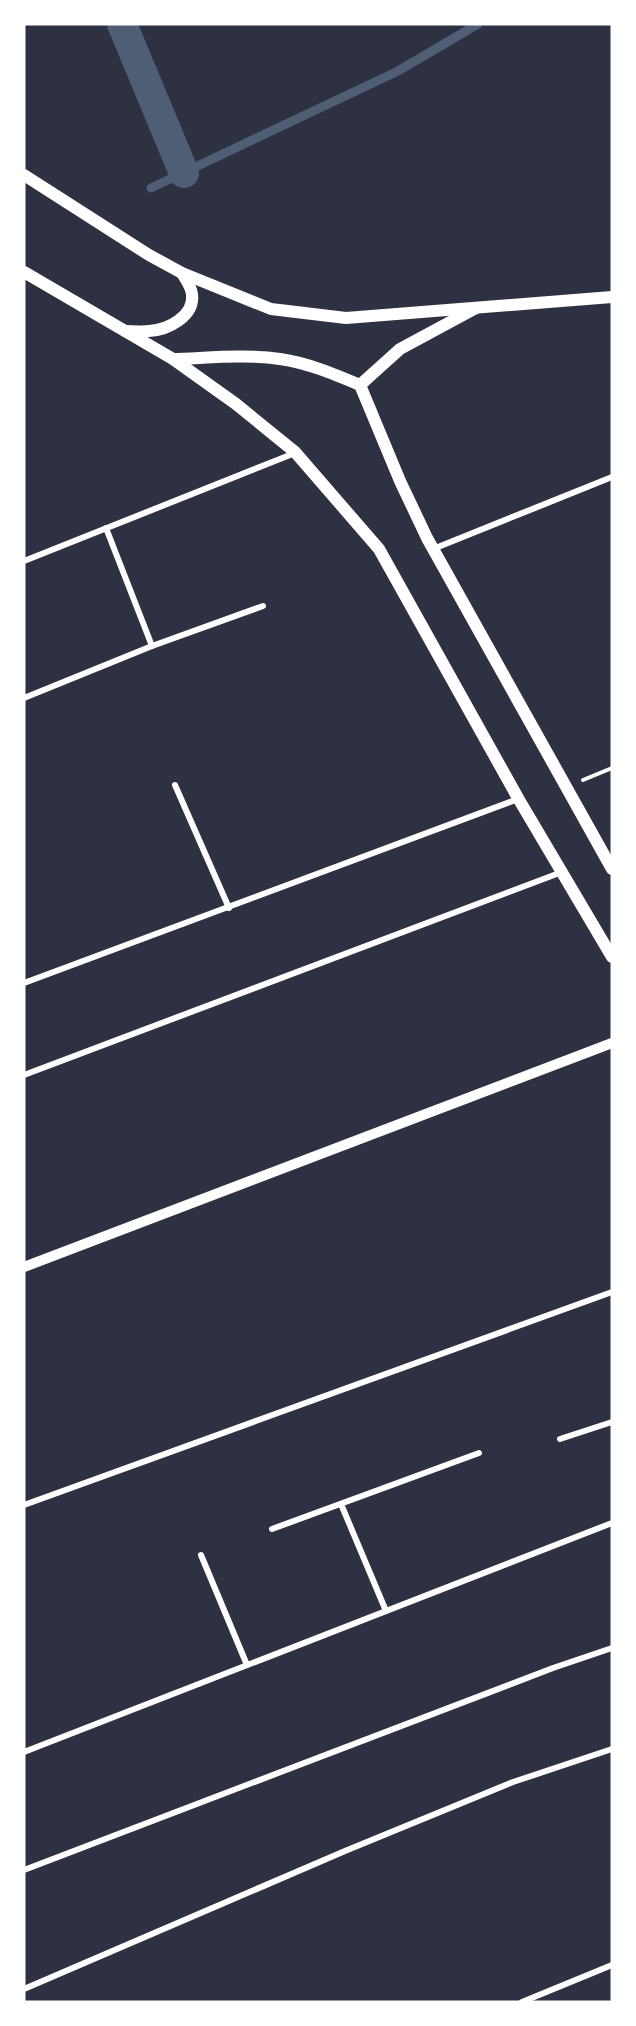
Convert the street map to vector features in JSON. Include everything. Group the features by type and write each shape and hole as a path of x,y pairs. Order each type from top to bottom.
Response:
{"main road":[{"path":"24,175 149,255 182,273 271,309 346,318 612,297"},
{"path":"24,272 173,359 236,405 295,452 379,549 518,798 612,957"},
{"path":"124,331 151,332 170,327 185,316 193,297 182,273"},
{"path":"360,385 400,349 476,308"},
{"path":"173,359 225,357 280,359 322,369 360,385 399,481 433,549 612,869"}],"street":[{"path":"24,561 295,452"},
{"path":"433,549 612,477"},
{"path":"106,528 152,646"},
{"path":"24,698 152,646 263,606"},
{"path":"175,784 229,908"},
{"path":"24,983 518,798"},
{"path":"24,1075 563,872"},
{"path":"24,1267 612,1043"},
{"path":"24,1505 612,1292"},
{"path":"560,1439 612,1422"},
{"path":"272,1529 479,1453"},
{"path":"341,1504 386,1611"},
{"path":"24,1752 612,1523"},
{"path":"201,1555 247,1665"},
{"path":"24,1870 553,1668 612,1648"},
{"path":"24,1989 345,1851 513,1782 612,1749"},
{"path":"522,2002 612,1965"}],"path":[{"path":"566,787 612,768"}],"waterway":[{"path":"122,24 184,173"},
{"path":"151,188 398,71 478,24"}]}
